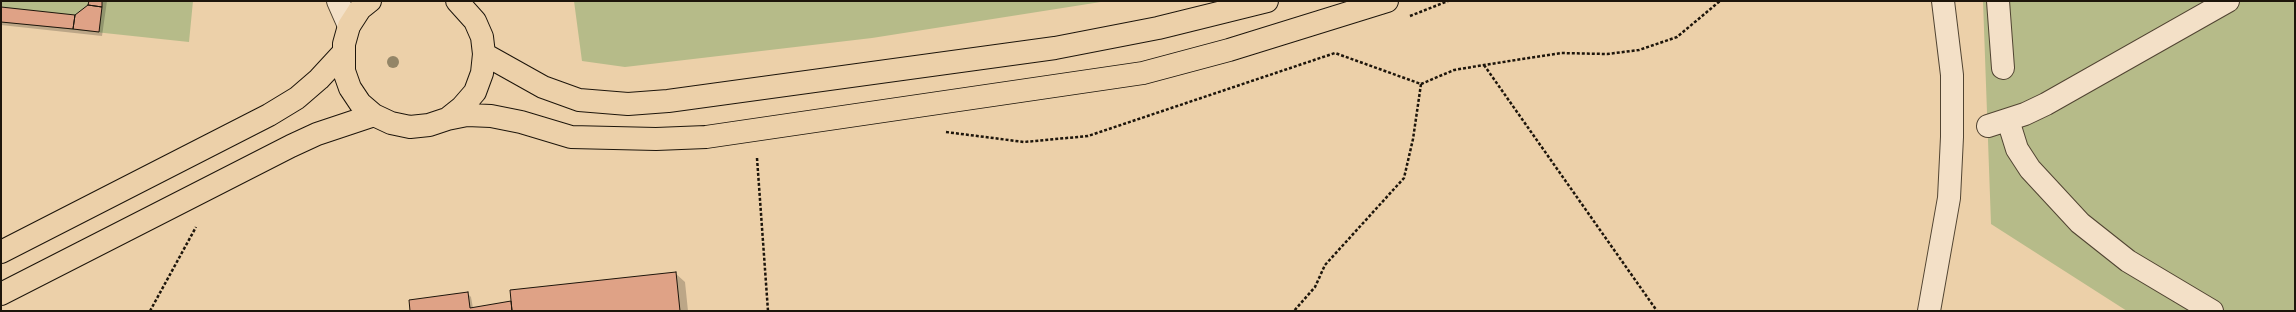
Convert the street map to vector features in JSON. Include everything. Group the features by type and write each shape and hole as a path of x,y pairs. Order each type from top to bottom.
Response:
{"main road":[{"path":"370,1 360,9 350,26 343,53 344,71 350,88 360,103 374,115 391,123 410,127 429,125 447,119 467,115 491,116 521,122 571,137 656,139 706,137 1142,73 1228,50 1387,1"},
{"path":"447,119 462,107 475,92 482,73 484,54 482,37 474,11 458,1"},
{"path":"484,54 542,87 579,100 628,104 668,101 1055,48 1158,28 1267,1"},
{"path":"1,252 269,115 297,98 319,79 343,53"},
{"path":"1,294 291,146 317,134 374,115"}],"street":[{"path":"338,1 350,26"},
{"path":"1929,311 1948,205 1952,145 1952,75 1943,1"},
{"path":"1998,1 2003,68"},
{"path":"2212,311 2128,261 2080,223 2027,164 1998,123 2046,104 2228,1"}],"path":[{"path":"941,131 1024,142 1088,136 1335,53 1421,84 1454,70 1484,65 1561,53 1607,54 1639,50 1678,37 1720,1"},
{"path":"1484,65 1657,311"},
{"path":"1294,311 1314,287 1325,265 1404,178 1421,84"},
{"path":"757,157 768,311"},
{"path":"150,311 200,221"}],"green space":[{"path":"1,1 193,1 189,42 1,22"},
{"path":"574,1 1107,1 872,38 625,67 582,61"},
{"path":"1983,1 2295,1 2295,311 2127,311 1991,224"}],"building":[{"path":"89,1 102,1 102,7 88,5"},
{"path":"88,5 102,7 99,32 73,29 75,15"},
{"path":"1,7 75,15 73,29 1,22"},
{"path":"676,272 680,311 512,311 510,290"},
{"path":"468,292 470,308 511,301 512,311 410,311 409,300"}]}
